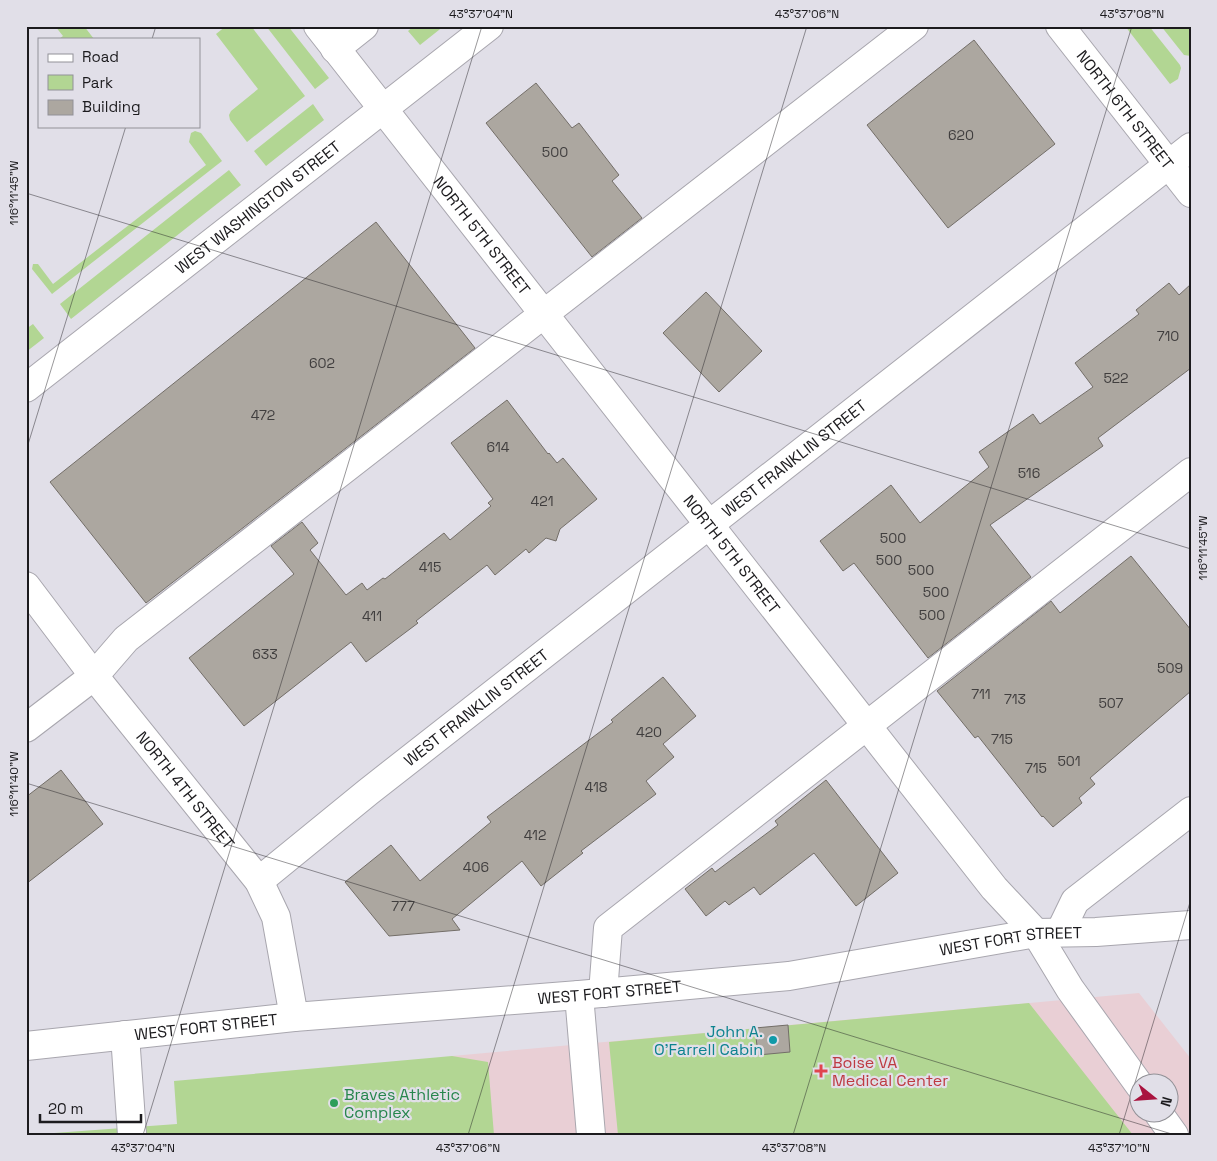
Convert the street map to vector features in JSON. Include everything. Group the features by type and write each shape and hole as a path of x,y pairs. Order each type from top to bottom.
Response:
{"street":[{"name":"NORTH 5TH STREET","path":"318,26 994,888 1048,933 1070,989 1131,1074"},
{"path":"335,49 364,26"},
{"name":"WEST WASHINGTON STREET","path":"26,388 489,26"},
{"path":"26,728 94,676 126,639 914,26"},
{"name":"NORTH 6TH STREET","path":"1060,26 1191,193"},
{"name":"WEST FRANKLIN STREET","path":"259,881 368,792 1191,148"},
{"path":"591,1135 591,994 608,928 1191,472"},
{"name":"NORTH 4TH STREET","path":"26,586 94,676 259,881 276,917 294,1017"},
{"path":"1048,933 1075,901 1191,810"},
{"name":"WEST FORT STREET","path":"26,1046 294,1017 591,994 789,976 821,969 1048,933 1191,926"},
{"path":"124,1035 132,1135"},
{"path":"1166,1124 1174,1135"}],"shaded area":[{"name":"Boise VA Medical Center","path":"1139,993 1191,1059 1191,1135 443,1135 452,1056"}],"green space":[{"path":"55,26 84,26 93,38 60,38 63,36"},
{"path":"226,26 251,26 305,96 247,142 230,120 229,115 231,111 258,89 216,34"},
{"path":"266,26 288,26 329,78 315,89"},
{"path":"414,26 444,26 420,45 408,31"},
{"path":"1125,26 1149,26 1180,65 1178,79 1170,84"},
{"path":"1161,26 1191,26 1191,56 1184,55"},
{"path":"313,104 324,120 266,166 254,151"},
{"path":"195,131 201,133 222,161 52,294 32,269 33,264 38,264 53,284 206,165 189,142 191,133"},
{"path":"229,170 241,185 71,319 60,304"},
{"path":"33,324 44,338 26,352 26,329"},
{"name":"Boise VA Medical Center","path":"1029,1003 1133,1135 618,1135 609,1042"},
{"name":"Braves Athletic Complex","path":"452,1056 488,1062 494,1135 27,1135 177,1124 174,1081"}],"building":[{"path":"974,40 1055,144 948,228 867,125"},
{"path":"536,83 572,128 579,123 619,175 612,181 642,218 592,257 486,123"},
{"path":"376,222 475,348 146,603 50,482"},
{"path":"1169,283 1179,295 1191,284 1191,368 1098,438 1103,446 990,525 1031,577 928,658 854,563 843,571 820,541 891,485 920,523 989,467 979,452 1033,414 1040,424 1093,387 1075,363 1139,314 1136,310"},
{"path":"706,292 762,351 719,392 663,333"},
{"path":"507,400 548,454 557,463 563,458 597,499 560,529 556,541 546,538 529,553 526,549 495,575 487,565 416,621 418,623 366,662 351,642 244,726 189,658 294,574 271,546 302,522 318,543 310,550 346,595 362,583 367,590 383,578 385,579 444,533 450,540 491,506 488,503 493,499 451,443"},
{"path":"1131,556 1191,630 1191,691 1090,778 1095,784 1079,798 1082,803 1053,827 1042,817 978,736 975,738 937,691 1051,601 1060,613"},
{"path":"663,677 696,716 663,744 674,757 646,781 656,794 581,851 583,853 541,886 522,861 452,919 460,930 389,936 345,882 391,845 420,881 491,822 487,817 613,722 611,720"},
{"path":"61,770 103,824 26,884 26,797"},
{"path":"826,780 898,873 856,906 814,853 760,895 754,887 729,905 725,901 706,916 685,889 712,868 715,872 778,825 775,821"},
{"name":"John A. O'Farrell Cabin","path":"788,1025 790,1052 758,1055 755,1028"}],"place":[{"name":"John A. O'Farrell Cabin","path":"773,1040"},
{"name":"Boise VA Medical Center","path":"821,1071"},
{"name":"Braves Athletic Complex","path":"334,1103"}]}
